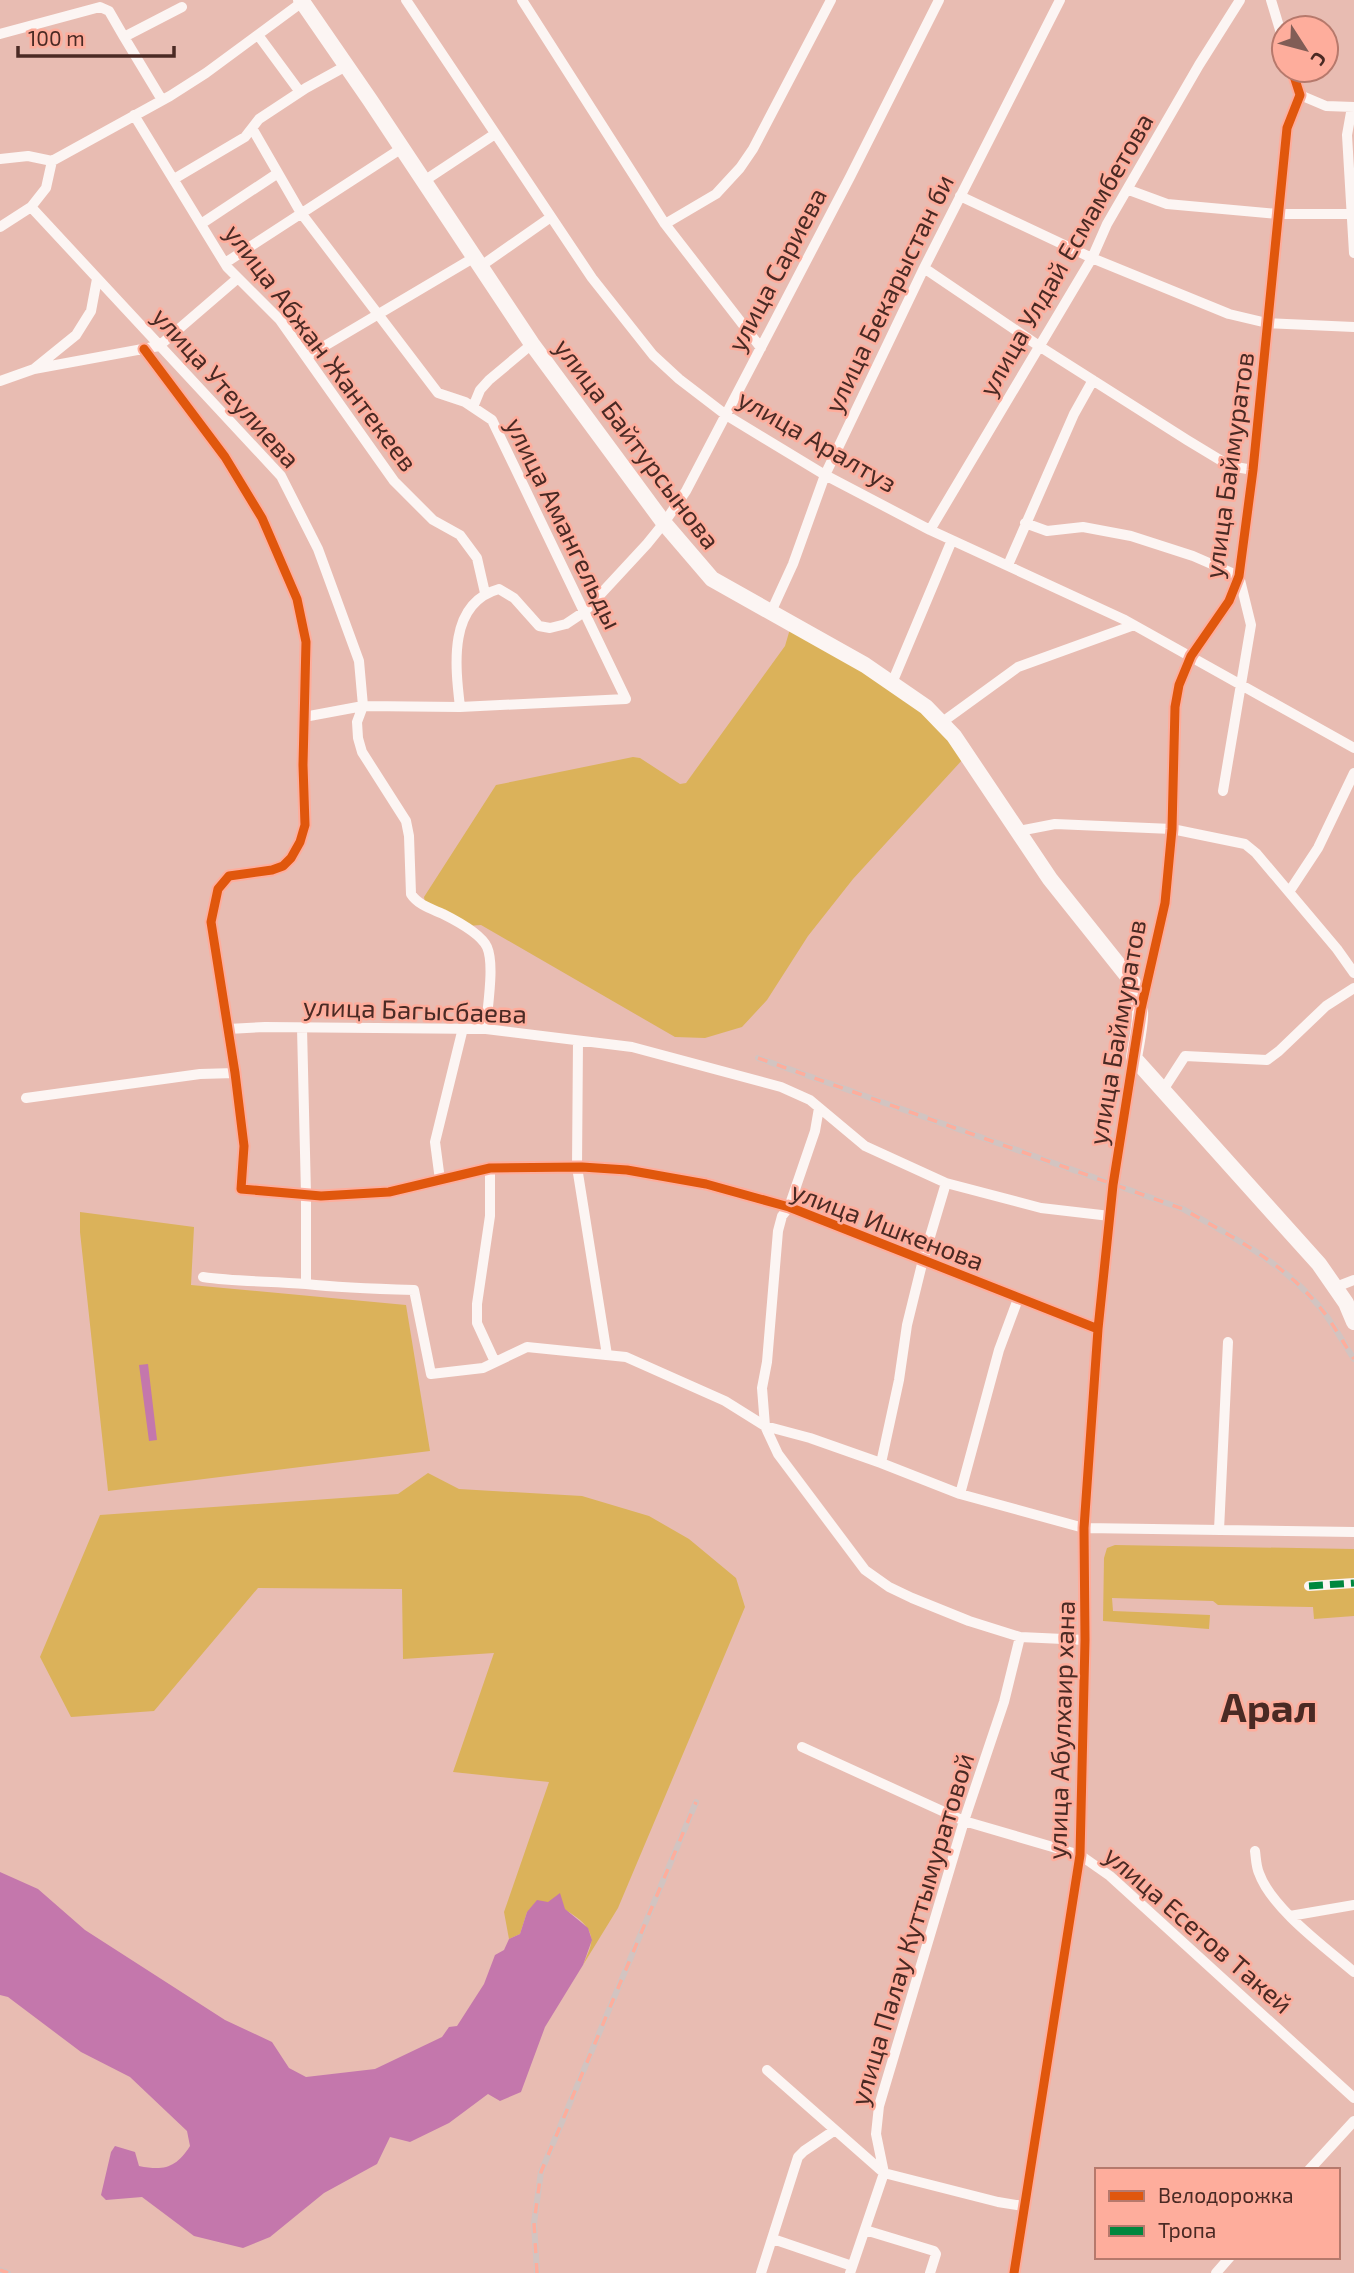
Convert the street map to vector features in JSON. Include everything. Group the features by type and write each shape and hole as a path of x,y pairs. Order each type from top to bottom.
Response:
{"street":[{"name":"улица Аралтуз","path":"406,0 592,278 653,355 679,379 726,415 825,475 930,530 1134,625 1354,748"},
{"name":"улица Аралтуз","path":"522,0 665,224 761,348"},
{"path":"665,224 716,194 740,168 753,149 831,0"},
{"name":"улица Сариева","path":"584,612 647,544 687,491 939,0"},
{"name":"улица Бекарыстан би","path":"771,612 793,564 825,475 924,268 1060,0"},
{"name":"улица Улдай Есмамбетова","path":"930,530 1092,258 1107,223 1129,190 1199,65 1240,0"},
{"path":"0,159 28,156 52,161 206,74 303,1"},
{"name":"улица Байтурсынова","path":"303,1 532,344 664,523 712,579 865,665 926,707 954,736 1062,895 1133,983 1139,994 1141,1009"},
{"path":"0,34 100,7 108,10 162,100"},
{"path":"124,37 182,7"},
{"path":"258,35 300,92"},
{"path":"174,179 244,137 259,120 300,92 346,66"},
{"path":"1296,84 1300,95 1326,106 1353,107 1347,135 1354,253"},
{"name":"улица Баймуратов","path":"1113,1185 1141,1009 1165,903 1172,829 1175,707 1179,685 1191,656 1228,601 1239,576 1253,470 1287,128 1300,95"},
{"name":"улица Абжан Жантекеев","path":"134,115 225,263 280,320 394,481 433,520 460,535 466,542 477,558 485,593"},
{"path":"252,128 301,213 379,314"},
{"path":"424,180 495,134"},
{"path":"225,263 402,148"},
{"path":"0,227 31,207 46,188 52,161"},
{"path":"201,224 278,173"},
{"path":"1129,190 1167,204 1278,214 1353,214"},
{"path":"960,196 1092,258 1229,314 1267,323 1354,327"},
{"name":"улица Утеулиева","path":"31,207 281,476 318,549 359,661 363,706 357,722 362,752 406,821 411,894 425,906 459,922 486,946 490,966 486,1029"},
{"path":"306,357 379,314 478,262 551,217"},
{"path":"924,268 1039,346 1230,466 1253,470"},
{"path":"0,381 34,369 159,346 237,278"},
{"path":"34,369 76,335 91,311 97,279"},
{"name":"улица Амангельды","path":"379,314 438,393 464,402 492,420 625,698 460,707"},
{"path":"473,407 480,390 489,380 532,344"},
{"path":"26,1098 201,1074 235,1073 211,922 216,896 229,876 283,866 300,842 305,825 306,642 297,599 267,529 225,457 144,349"},
{"path":"1008,565 1074,414 1093,380"},
{"path":"1025,523 1047,531 1083,527 1131,536 1193,556 1239,576 1251,625 1223,791"},
{"path":"892,683 952,540"},
{"path":"304,717 363,706 460,707 455,664 461,629 470,605 485,593 499,589 513,598 538,626 550,628 566,624 584,612"},
{"path":"941,723 1018,667 1134,625"},
{"path":"1289,892 1318,848 1354,773"},
{"path":"1019,831 1055,824 1172,829 1245,844 1289,892 1354,973"},
{"path":"1163,1090 1185,1056 1266,1060 1326,1006 1354,988"},
{"path":"302,1028 306,1284"},
{"path":"440,1180 435,1142 463,1028"},
{"name":"улица Багысбаева","path":"228,1029 486,1029 632,1047 781,1087 810,1100 865,1146 947,1183 1041,1208 1110,1216"},
{"path":"579,1041 577,1167 607,1355"},
{"path":"1134,1058 1319,1264 1346,1303 1354,1322"},
{"name":"улица Ишкенова","path":"235,1073 244,1146 242,1189 321,1196 389,1192 490,1168 577,1167 627,1170 706,1184 789,1207 1098,1329"},
{"path":"819,1108 816,1131 778,1231 767,1362 762,1388 765,1426 778,1454 865,1570 889,1587 969,1621 1020,1637 1085,1640"},
{"path":"490,1168 490,1216 477,1304 477,1323 495,1362"},
{"path":"881,1463 899,1380 907,1325 923,1260 947,1183"},
{"name":"улица Абулхаир хана","path":"1014,2273 1080,1855 1085,1640 1084,1528 1098,1329 1113,1185"},
{"path":"203,1277 325,1287 414,1290 431,1374 483,1368 527,1347 626,1357 724,1401 765,1426 881,1463 960,1494 1084,1528 1354,1532"},
{"path":"1336,1287 1354,1280"},
{"path":"960,1494 999,1350 1018,1299"},
{"path":"1219,1530 1228,1342"},
{"path":"1309,1586 1354,1583"},
{"name":"улица Палау Куттымуратовой","path":"884,2173 876,2134 879,2106 964,1821 1004,1702 1020,1637"},
{"name":"улица Есетов Такей","path":"802,1747 964,1821 1080,1855 1110,1876 1354,2098"},
{"path":"1255,1851 1259,1872 1268,1891 1290,1916 1354,1972"},
{"path":"1290,1916 1354,1905"},
{"path":"767,2070 884,2173 1023,2206"},
{"path":"1311,2168 1354,2121"},
{"name":"улица Палау Куттымуратовой","path":"761,2273 798,2158 835,2130"},
{"path":"773,2239 851,2270 884,2173"},
{"path":"865,2230 934,2251 936,2254 930,2273"},
{"path":"1216,2273 1228,2259"}],"shaded area":[{"path":"790,629 898,695 931,721 964,758 853,879 808,936 767,1000 742,1027 705,1038 675,1037 481,925 467,926 425,902 424,897 496,785 633,757 640,758 680,784 686,783 785,646"},
{"path":"80,1212 194,1227 191,1285 406,1305 430,1451 108,1491"},
{"path":"148,1364 157,1440 149,1441 139,1365"},
{"path":"428,1473 459,1489 582,1496 649,1516 689,1539 736,1578 745,1607 618,1908 583,1965 591,1944 589,1931 574,1915 548,1902 527,1912 520,1934 509,1939 504,1912 549,1782 453,1772 494,1653 403,1659 402,1589 258,1588 154,1711 71,1717 40,1657 100,1515 398,1494"},
{"path":"1115,1545 1354,1549 1354,1616 1314,1619 1313,1607 1218,1605 1213,1601 1112,1598 1113,1611 1210,1615 1209,1629 1103,1621 1104,1558 1107,1548"},
{"path":"0,1872 38,1889 85,1930 225,2020 272,2042 289,2068 306,2077 375,2069 442,2037 449,2027 457,2026 484,1984 495,1955 504,1950 509,1939 520,1934 527,1912 537,1900 548,1902 560,1893 565,1909 588,1928 592,1940 583,1965 545,2027 521,2092 500,2101 488,2094 449,2123 410,2142 390,2137 377,2164 324,2193 270,2237 243,2248 194,2236 142,2197 106,2200 101,2195 111,2152 115,2146 135,2152 139,2166 162,2168 180,2159 190,2146 187,2131 130,2077 81,2052 8,1997 0,1995"}],"railway":[{"path":"758,1058 1183,1209 1255,1251 1304,1290 1323,1311 1354,1359"},
{"path":"537,2273 534,2223 541,2172 696,1802"},
{"path":"0,2270 8,2273"}],"marked path":[{"path":"1309,1586 1354,1583"}],"cycle path":[{"path":"1014,2273 1080,1855 1085,1640 1084,1528 1098,1329 1113,1185 1141,1009 1165,903 1172,829 1175,707 1179,685 1191,656 1229,601 1239,576 1253,470 1287,128 1300,95 1296,84"},
{"path":"144,349 225,457 262,518 297,599 306,642 303,765 305,825 300,842 283,866 229,876 218,889 211,922 244,1146 241,1189 321,1196 389,1192 490,1168 582,1167 627,1170 706,1184 789,1207 1098,1329"}],"district":[{"name":"Арал","path":"1269,1706"}]}
